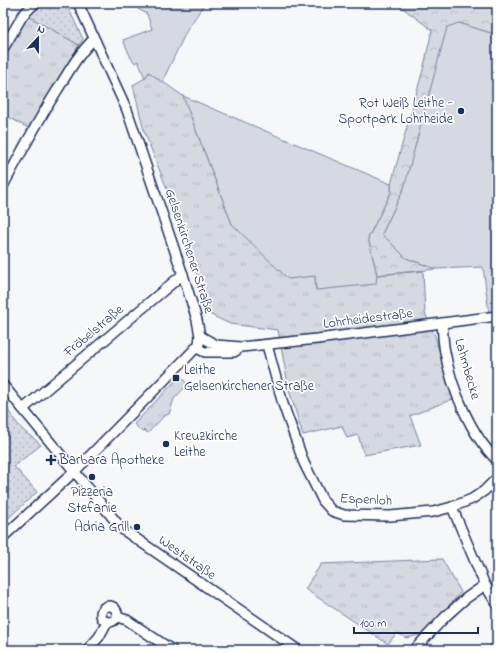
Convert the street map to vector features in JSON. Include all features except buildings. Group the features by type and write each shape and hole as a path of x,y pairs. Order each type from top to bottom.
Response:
{"street":[{"path":"3,49 23,14 35,3"},
{"name":"Gelsenkirchener Straße","path":"78,3 127,110 183,274 197,320 200,336"},
{"path":"4,183 42,114 83,51 94,39"},
{"name":"Fröbelstraße","path":"23,409 183,274"},
{"name":"Lohrheidestraße","path":"200,336 216,345 241,347 442,324 497,316"},
{"name":"Lahmbecke","path":"442,324 445,352 457,395 472,426 486,448 497,460"},
{"path":"3,537 75,471 196,348 199,344 200,336"},
{"name":"Espenloh","path":"267,345 283,404 304,463 323,502 332,511 344,515 390,516 432,512 452,507 472,499 484,491 497,478"},
{"name":"Lohrheidestraße","path":"196,348 205,352 234,352 241,347"},
{"name":"Weststraße","path":"3,385 122,529 298,650"},
{"path":"452,507 485,585 497,604"},
{"path":"414,650 446,616 485,585"},
{"path":"111,606 116,610 117,617 113,622 107,622 101,617 102,610 105,607 111,606"},
{"path":"117,617 127,620 172,650"},
{"path":"87,650 99,637 107,622"}],"green space":[{"path":"66,3 83,39 79,45 28,16 44,4"},
{"path":"136,3 205,3 187,30 162,82 149,72 145,78 138,61 135,63 131,58 123,40 152,29 147,14 138,9"},
{"path":"396,3 497,3 497,35 459,23 404,188 382,234 406,258 436,269 377,275 368,238 391,192 391,184 424,66 432,30"},
{"path":"28,16 79,45 30,129 3,114 3,74 6,68 3,65 3,56"},
{"name":"Rot Weiß Leithe - Sportpark Lohrheide","path":"459,23 497,35 497,312 489,313 483,267 436,269 406,258 382,234 404,188 447,27"},
{"path":"149,72 183,96 232,224 315,276 316,290 377,275 423,271 425,313 435,336 453,399 410,416 421,445 364,455 358,435 347,438 342,426 303,435 289,390 278,330 230,324 211,315 169,194 144,131 133,85 145,78"},
{"path":"183,96 391,184 391,192 368,238 377,275 376,284 316,290 315,276 288,279 232,224"},
{"path":"181,375 187,385 174,399 169,414 164,416 148,433 144,430 142,432 134,424"},
{"path":"3,401 12,417 21,428 41,445 14,466 37,492 3,523"},
{"path":"442,559 461,592 424,634 406,638 397,633 388,644 305,589 321,564"}],"place":[{"name":"Rot Weiß Leithe - Sportpark Lohrheide","path":"461,111"},
{"name":"Leithe Gelsenkirchener Straße","path":"176,378"},
{"name":"Kreuzkirche Leithe","path":"166,444"},
{"name":"Barbara Apotheke","path":"51,460"},
{"name":"Pizzeria Stefanie","path":"92,477"},
{"name":"Adria Grill","path":"137,527"}]}
